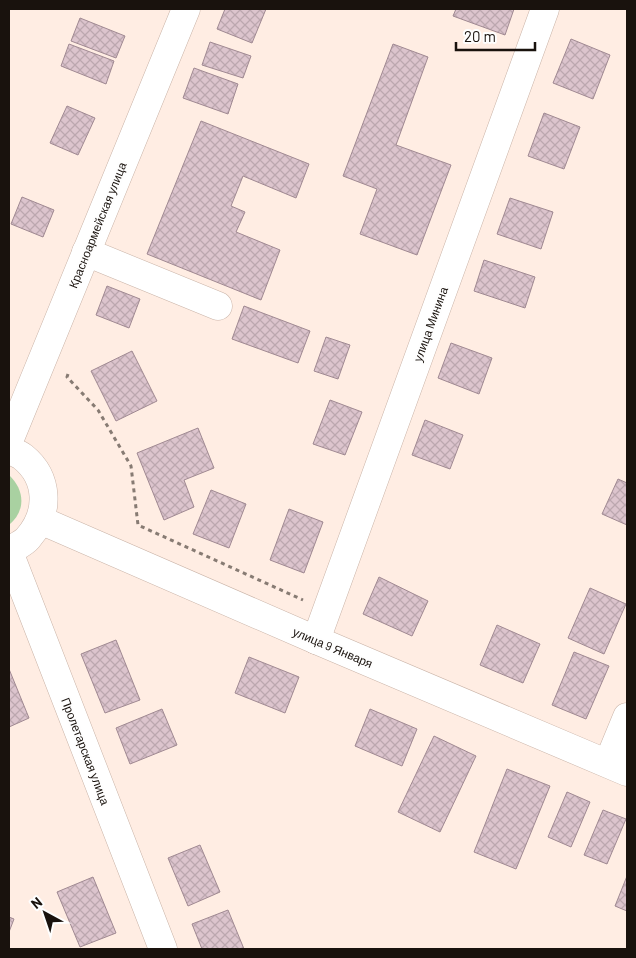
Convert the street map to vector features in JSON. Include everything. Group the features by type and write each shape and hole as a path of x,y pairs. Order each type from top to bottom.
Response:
{"street":[{"name":"Красноармейская улица","path":"9,441 186,9"},
{"name":"улица Минина","path":"316,640 544,9"},
{"path":"86,252 218,306"},
{"path":"9,450 22,456 34,469 42,485 44,503 40,520 27,539 9,551"},
{"name":"улица 9 Января","path":"40,520 618,768"},
{"name":"Пролетарская улица","path":"9,551 163,949"},
{"path":"618,768 627,716"}],"path":[{"path":"67,376 98,410 131,466 138,525 306,602"}],"green space":[{"path":"9,475 21,494 21,507 15,519 9,525"}],"building":[{"path":"225,9 266,9 252,43 217,29"},
{"path":"456,9 514,9 505,35 453,16"},
{"path":"80,18 125,36 116,58 71,41"},
{"path":"571,39 610,55 593,99 553,83"},
{"path":"210,42 251,56 243,78 202,65"},
{"path":"69,44 114,61 106,84 61,66"},
{"path":"393,44 428,57 396,145 451,165 417,255 360,234 377,189 343,176"},
{"path":"194,68 238,84 228,114 183,98"},
{"path":"67,106 95,118 78,155 50,143"},
{"path":"544,113 580,127 564,169 528,156"},
{"path":"201,121 309,164 296,198 243,176 231,206 245,212 236,232 280,250 261,300 147,254"},
{"path":"22,197 54,210 43,237 11,224"},
{"path":"510,198 553,212 541,249 497,234"},
{"path":"484,260 535,277 525,308 474,291"},
{"path":"107,286 140,299 129,328 96,315"},
{"path":"244,306 310,331 298,363 232,339"},
{"path":"326,337 350,345 338,379 314,371"},
{"path":"451,343 492,358 479,394 438,378"},
{"path":"132,351 157,401 116,421 91,371"},
{"path":"330,400 362,412 345,455 313,444"},
{"path":"425,420 463,435 450,469 412,455"},
{"path":"198,428 214,468 184,480 194,507 164,520 137,453"},
{"path":"618,479 627,483 627,525 602,514"},
{"path":"211,490 246,504 229,548 193,534"},
{"path":"289,509 323,522 304,573 270,560"},
{"path":"379,577 428,601 412,636 363,614"},
{"path":"590,588 626,604 604,654 568,638"},
{"path":"497,625 540,644 523,683 480,665"},
{"path":"116,640 140,700 105,713 81,654"},
{"path":"574,652 609,666 586,719 552,705"},
{"path":"249,657 299,677 285,713 235,693"},
{"path":"9,669 29,718 9,727"},
{"path":"162,709 177,745 130,764 116,728"},
{"path":"370,709 417,729 402,766 355,746"},
{"path":"434,736 476,756 440,832 398,812"},
{"path":"507,769 550,786 516,869 474,852"},
{"path":"567,792 590,802 571,847 548,837"},
{"path":"603,810 626,819 607,864 584,855"},
{"path":"200,845 220,892 188,906 168,858"},
{"path":"627,876 627,911 615,906"},
{"path":"93,877 116,933 80,947 57,892"},
{"path":"228,910 244,949 202,949 192,924"},
{"path":"9,917 14,919 9,932"}]}
